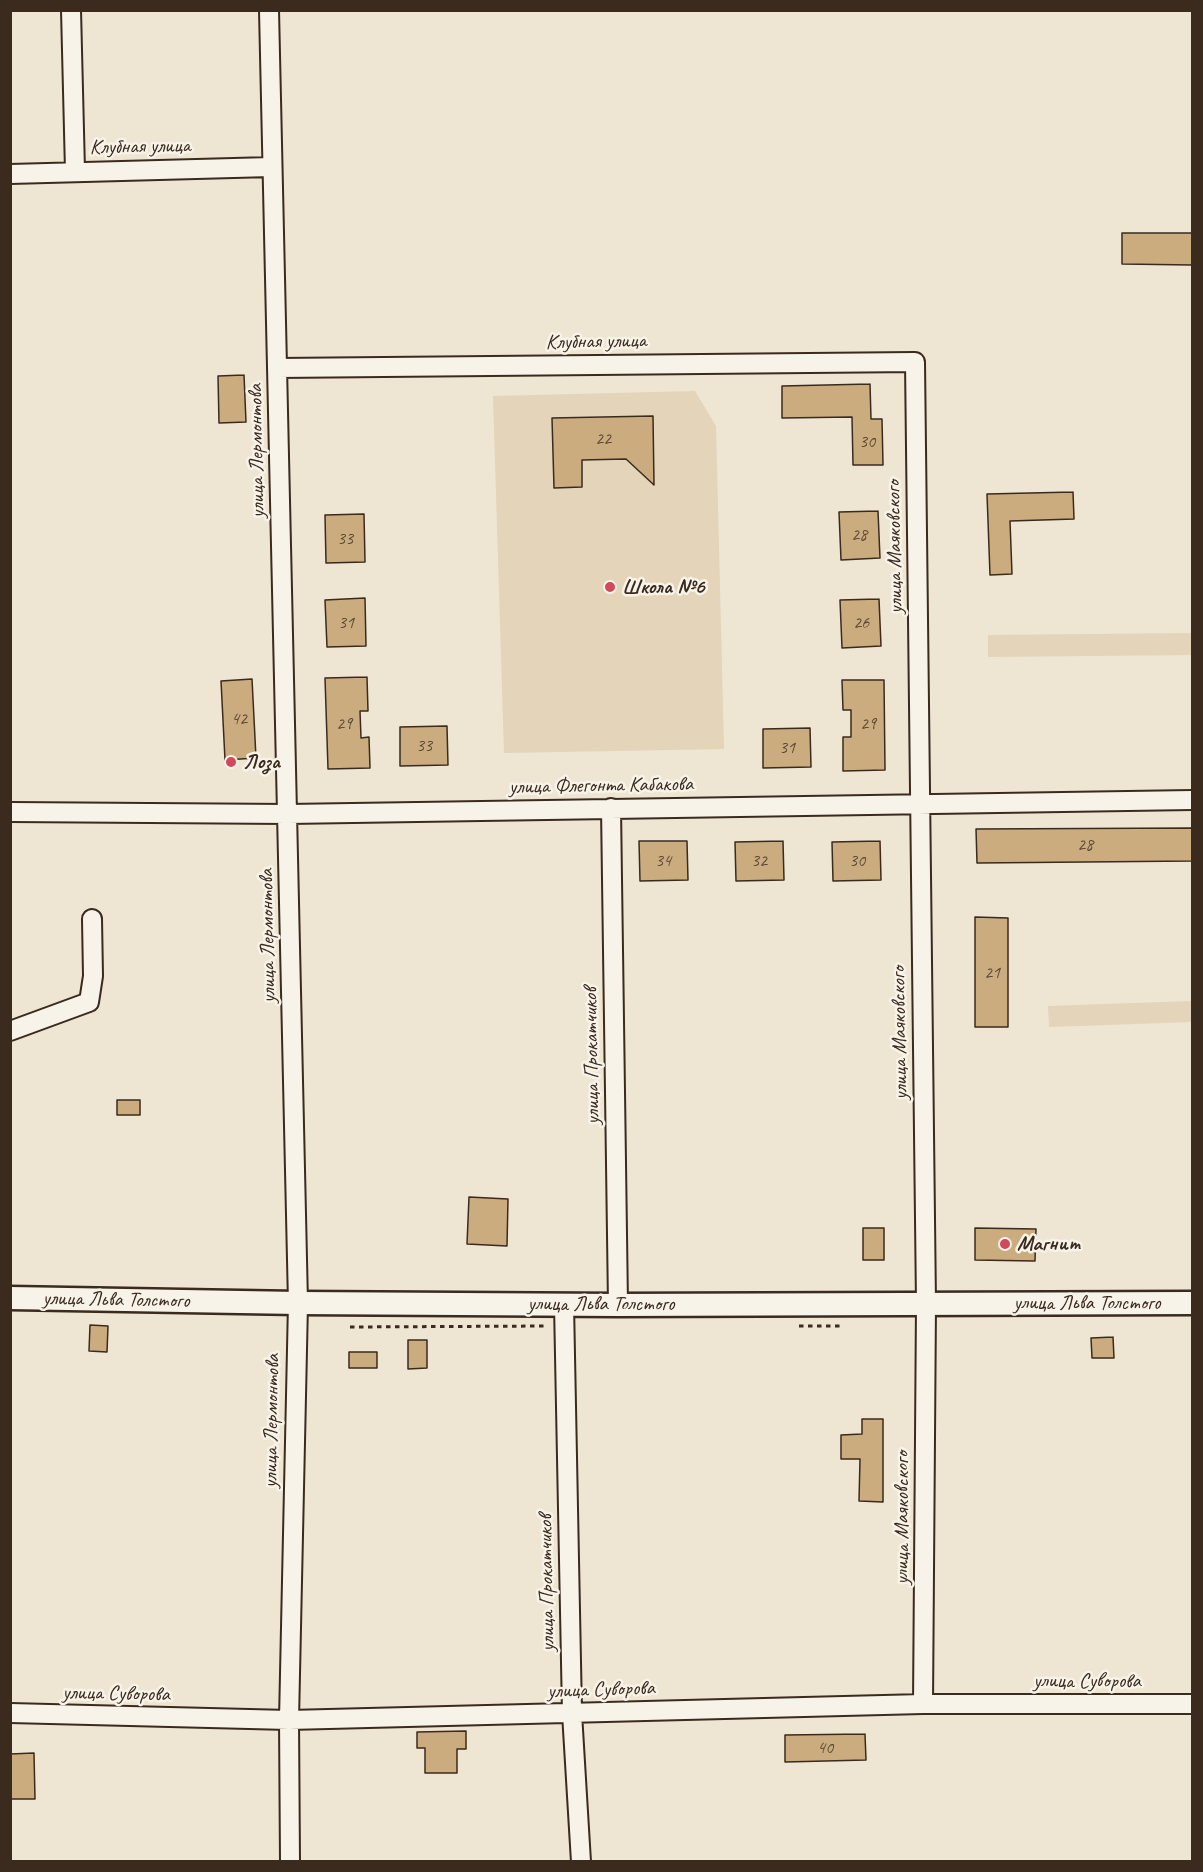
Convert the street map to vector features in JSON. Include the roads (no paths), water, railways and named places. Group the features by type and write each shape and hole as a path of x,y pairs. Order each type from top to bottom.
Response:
{"main road":[{"name":"улица Льва Толстого","path":"10,1298 618,1305 1192,1303"}],"street":[{"path":"71,10 75,171"},
{"name":"улица Лермонтова","path":"269,10 298,1303 288,1720 290,1862"},
{"name":"Клубная улица","path":"10,174 272,167"},
{"name":"Клубная улица","path":"278,368 915,362"},
{"name":"улица Маяковского","path":"915,362 926,1304 923,1704"},
{"name":"улица Флегонта Кабакова","path":"10,812 288,814 1192,800"},
{"name":"улица Прокатчиков","path":"611,808 618,1305"},
{"path":"10,1031 89,1002 93,976 92,919"},
{"name":"улица Прокатчиков","path":"564,1304 572,1713 581,1862"},
{"name":"улица Суворова","path":"10,1713 288,1720 923,1704 1192,1704"}],"place":[{"name":"Школа №6","path":"610,587"},
{"name":"Лоза","path":"231,762"},
{"name":"Магнит","path":"1005,1244"}]}
